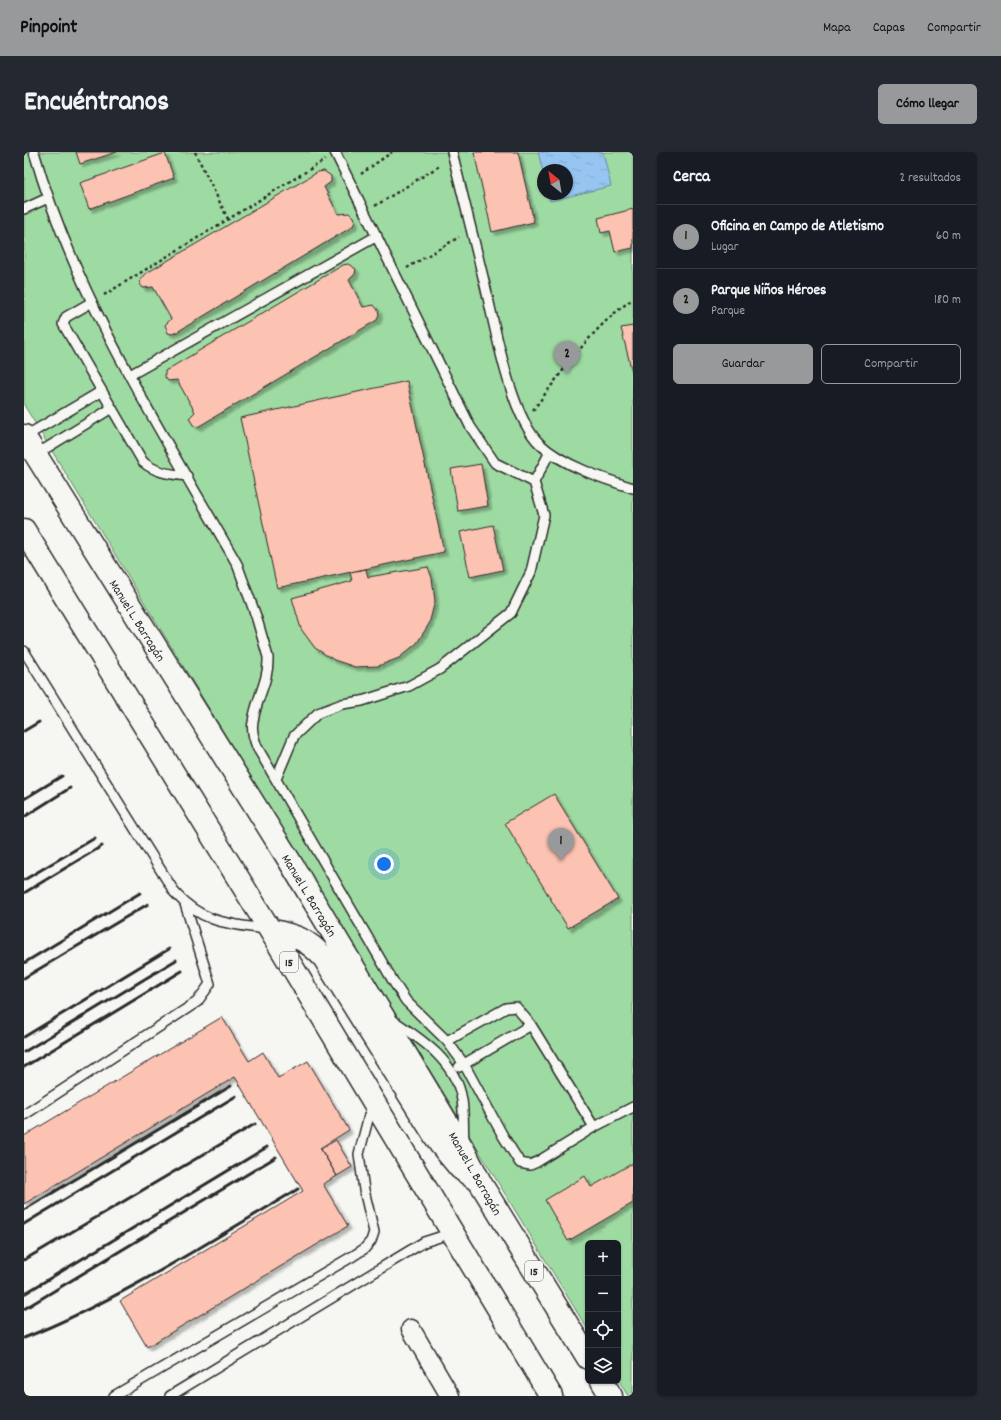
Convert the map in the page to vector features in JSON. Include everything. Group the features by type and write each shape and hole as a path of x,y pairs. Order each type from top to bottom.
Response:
{"highway":[{"name":"Manuel L. Barragán","path":"28,443 289,860 464,1151 481,1184 585,1353"},
{"name":"15","path":"24,530 270,930 551,1396"},
{"path":"270,930 302,938 313,946 324,958 440,1144 460,1168 481,1184"},
{"path":"604,1384 611,1396"}],"street":[{"path":"411,1329 450,1396"}],"lane":[{"path":"34,152 48,198 92,302 130,375 237,564 256,616 268,657 268,677 252,722 253,735 257,747 403,996 447,1041 464,1064 516,1157 525,1165 537,1162 594,1127 633,1107"},
{"path":"335,153 470,426 495,463 534,482"},
{"path":"453,155 508,376 516,404 524,421 539,443 550,452 576,466 633,488"},
{"path":"24,209 48,198"},
{"path":"130,375 377,236"},
{"path":"92,302 66,317 63,322 139,455 151,469 158,472 187,476"},
{"path":"28,443 102,391"},
{"path":"28,443 112,408"},
{"path":"276,779 294,736 318,713 342,704 362,701 409,686 440,669 511,613 531,572 544,515 534,482 550,452"},
{"path":"24,548 42,560"},
{"path":"24,651 165,879 185,904 210,984 197,1002 24,1115"},
{"path":"185,904 213,920 270,930"},
{"path":"447,1041 512,1006 521,1010 594,1127"},
{"path":"380,1011 432,1049 452,1071 462,1098 464,1151"},
{"path":"452,1071 531,1025"},
{"path":"114,1396 364,1249 371,1241 374,1232 364,1190 359,1154 373,1102"},
{"path":"170,1396 424,1242 452,1233"}],"path":[{"path":"195,152 228,219"},
{"path":"349,182 392,152"},
{"path":"92,302 335,153"},
{"path":"365,212 453,155"},
{"path":"396,274 471,230"},
{"path":"524,421 581,347 622,307 633,299"}],"green space":[{"path":"24,152 633,152 633,1396 628,1396 621,1384 621,1240 585,1240 585,1325 24,405"}],"water":[{"path":"538,152 603,152 611,186 573,195 573,164 541,164"}],"building":[{"path":"76,152 117,152 80,164"},
{"path":"474,152 518,152 534,222 492,232"},
{"path":"165,153 174,178 89,209 80,183"},
{"path":"324,171 331,176 331,182 324,187 338,214 349,213 353,217 355,222 352,227 177,332 172,334 168,333 165,325 171,319 153,287 143,288 140,284 141,278 145,274 318,172"},
{"path":"633,209 633,248 615,252 610,231 601,233 598,218"},
{"path":"348,264 356,269 355,274 349,280 363,307 374,305 378,310 379,315 377,320 201,425 197,427 193,425 189,418 195,412 177,380 168,381 165,377 165,371 343,265"},
{"path":"633,326 633,376 621,328"},
{"path":"407,381 444,552 277,588 240,418"},
{"path":"481,464 488,506 458,511 451,469"},
{"path":"493,525 503,570 470,577 460,532"},
{"path":"428,567 432,578 435,601 429,624 417,643 399,658 378,666 355,667 334,660 315,648 301,629 292,598 352,581 350,572 366,569 368,577"},
{"path":"554,794 618,899 568,928 505,823"},
{"path":"222,1017 249,1061 263,1052 278,1078 308,1061 349,1130 320,1148 337,1176 323,1184 348,1226 147,1347 120,1301 303,1191 235,1077 24,1204 24,1136"},
{"path":"336,1140 352,1167 337,1176 321,1149"},
{"path":"633,1163 633,1203 568,1241 545,1200 585,1176 591,1187"}],"railway":[{"path":"24,731 39,722"},
{"path":"24,799 62,776"},
{"path":"24,817 70,788"},
{"path":"24,880 95,838"},
{"path":"24,893 102,846"},
{"path":"24,963 140,893"},
{"path":"24,978 148,904"},
{"path":"24,1037 169,949"},
{"path":"24,1052 176,960"},
{"path":"24,1067 182,971"},
{"path":"24,1210 231,1086"},
{"path":"24,1224 236,1096"},
{"path":"24,1260 255,1124"},
{"path":"24,1294 267,1147"},
{"path":"24,1309 276,1157"},
{"path":"24,1338 60,1323 130,1288 298,1189"}],"place":[{"name":"Parque Niños Héroes","path":"567,374"},
{"name":"Oficina en Campo de Atletismo","path":"561,861"}]}
